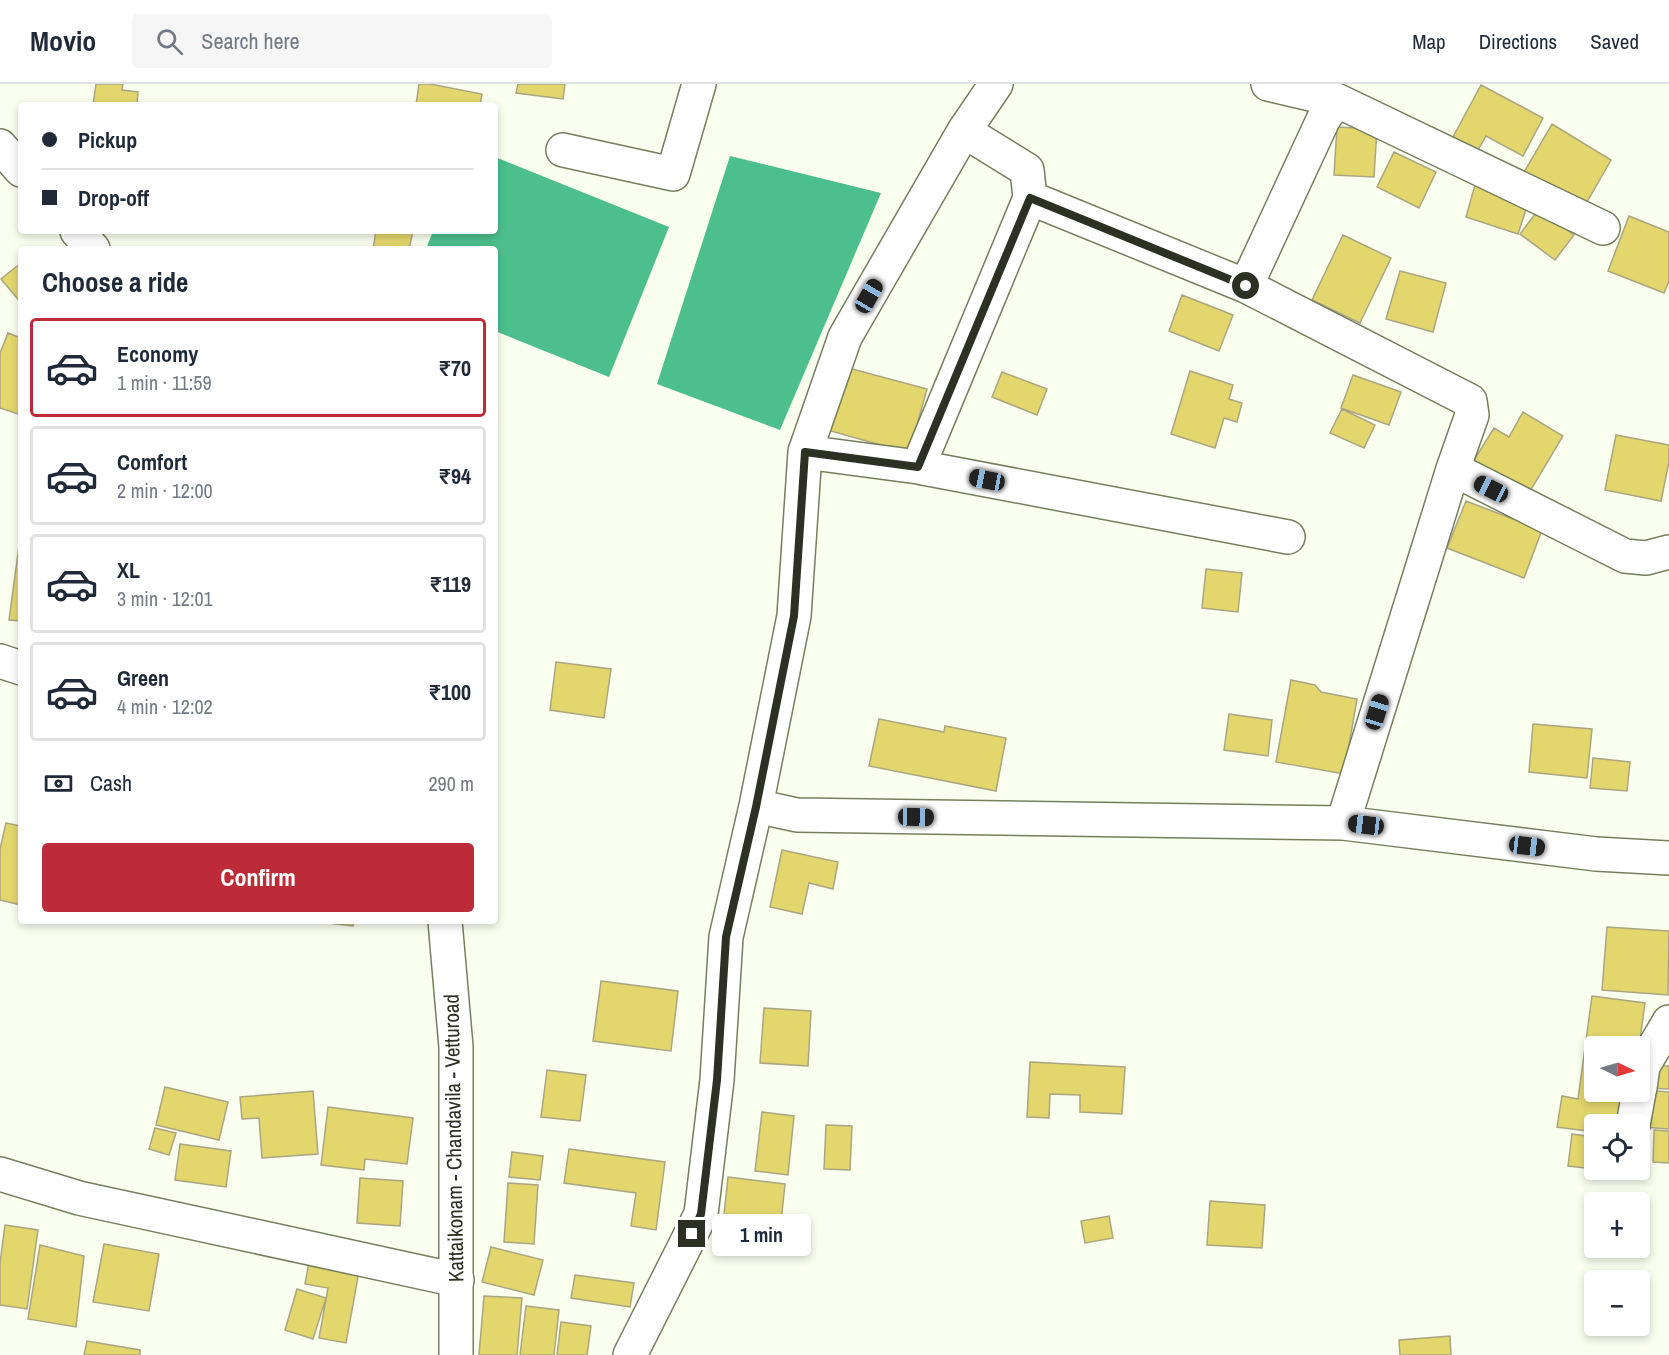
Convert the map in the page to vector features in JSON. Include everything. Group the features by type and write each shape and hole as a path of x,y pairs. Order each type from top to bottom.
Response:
{"street":[{"path":"563,150 673,174 699,84"},
{"path":"630,1355 701,1214 717,1080 726,937 756,807 794,616 805,452 845,338 964,131 996,84"},
{"path":"1268,84 1336,100 1603,228"},
{"path":"1246,286 1323,120 1336,100"},
{"path":"918,467 1030,198 1027,170 964,131"},
{"path":"0,146 18,167"},
{"path":"1030,198 1246,286 1470,401 1472,415 1343,823"},
{"path":"79,234 90,246"},
{"path":"805,452 918,467 1288,537"},
{"path":"1453,470 1625,556 1646,558 1669,552"},
{"path":"0,661 18,667"},
{"path":"756,807 798,815 1343,823 1596,854 1669,858"},
{"name":"Kattaikonam - Chandavila - Vetturoad","path":"445,924 456,1047 456,1355"},
{"path":"1650,1054 1669,1022"},
{"path":"0,1174 79,1198 457,1280"}],"shaded area":[{"path":"730,156 881,193 780,430 657,384"},
{"path":"498,158 669,227 609,377 498,332 498,246 427,246 432,234 498,234"}],"building":[{"path":"96,84 123,84 122,90 138,92 137,102 93,102"},
{"path":"419,84 482,94 481,102 416,102"},
{"path":"518,84 565,84 563,99 516,93"},
{"path":"1481,85 1543,118 1523,156 1486,136 1478,150 1453,137"},
{"path":"1552,124 1611,160 1583,209 1523,174"},
{"path":"1337,127 1377,129 1374,177 1334,175"},
{"path":"1394,152 1436,172 1419,208 1377,187"},
{"path":"1475,185 1528,203 1518,234 1466,217"},
{"path":"1539,209 1574,235 1555,260 1520,234"},
{"path":"1629,216 1669,232 1669,281 1664,293 1608,271"},
{"path":"376,234 412,234 410,246 374,246"},
{"path":"1343,235 1391,258 1360,323 1312,300"},
{"path":"18,265 18,299 1,279"},
{"path":"1400,271 1446,283 1433,332 1386,319"},
{"path":"1182,295 1233,315 1219,351 1169,331"},
{"path":"8,333 18,337 18,414 0,408 0,353"},
{"path":"841,366 927,389 909,453 824,429"},
{"path":"1190,371 1233,385 1229,399 1242,403 1237,422 1224,418 1215,448 1171,434"},
{"path":"1002,372 1047,389 1037,415 992,397"},
{"path":"1353,375 1401,392 1389,425 1341,408"},
{"path":"1342,409 1375,425 1364,448 1330,433"},
{"path":"1523,412 1563,436 1529,493 1474,460 1494,428 1509,437"},
{"path":"1616,435 1669,445 1669,462 1661,501 1605,490"},
{"path":"1466,501 1542,530 1524,578 1447,548"},
{"path":"18,553 18,621 9,620"},
{"path":"1206,569 1242,573 1238,612 1202,608"},
{"path":"556,662 611,669 604,718 550,710"},
{"path":"1291,680 1315,685 1321,692 1357,699 1344,774 1276,762"},
{"path":"1229,714 1272,720 1268,756 1224,750"},
{"path":"879,719 944,732 945,726 1006,738 996,791 869,766"},
{"path":"1533,724 1592,729 1587,778 1529,772"},
{"path":"1593,758 1630,762 1627,791 1590,788"},
{"path":"6,823 18,825 18,904 0,900 0,849"},
{"path":"782,850 838,862 833,889 809,883 802,914 770,907"},
{"path":"1607,927 1669,931 1668,995 1602,990"},
{"path":"601,981 678,991 671,1051 593,1041"},
{"path":"1592,996 1645,1003 1640,1036 1587,1036"},
{"path":"764,1008 811,1011 808,1066 760,1063"},
{"path":"1584,1055 1584,1102 1631,1102 1629,1114 1584,1114 1584,1131 1557,1127 1562,1096 1578,1099"},
{"path":"1030,1062 1125,1067 1122,1114 1080,1112 1080,1095 1050,1094 1049,1118 1027,1117"},
{"path":"1650,1066 1669,1066 1669,1089 1650,1088"},
{"path":"547,1070 586,1075 580,1121 541,1117"},
{"path":"165,1087 228,1102 219,1140 156,1125"},
{"path":"1650,1090 1669,1092 1669,1129 1650,1128 1650,1114 1644,1114 1644,1102 1650,1102"},
{"path":"313,1091 318,1154 262,1158 259,1118 242,1119 240,1097"},
{"path":"328,1107 413,1118 407,1164 365,1159 364,1170 321,1165"},
{"path":"762,1112 794,1116 788,1175 755,1171"},
{"path":"826,1125 852,1126 850,1170 824,1169"},
{"path":"155,1128 176,1133 169,1155 149,1149"},
{"path":"1654,1130 1669,1131 1669,1163 1653,1162"},
{"path":"1572,1134 1584,1136 1584,1168 1568,1166"},
{"path":"180,1144 231,1151 226,1187 175,1180"},
{"path":"569,1149 665,1162 656,1230 631,1226 636,1193 564,1183"},
{"path":"512,1152 543,1156 540,1180 509,1177"},
{"path":"728,1177 785,1184 781,1222 724,1215"},
{"path":"360,1178 403,1181 400,1226 357,1223"},
{"path":"508,1183 538,1185 534,1244 504,1242"},
{"path":"1210,1201 1265,1205 1262,1248 1207,1245"},
{"path":"1109,1216 1113,1238 1085,1243 1081,1221"},
{"path":"5,1225 38,1230 27,1309 0,1305 0,1263"},
{"path":"104,1244 159,1254 149,1311 93,1302"},
{"path":"40,1245 84,1256 76,1327 28,1319"},
{"path":"491,1247 543,1260 534,1295 482,1282"},
{"path":"310,1256 360,1266 346,1343 319,1338 328,1288 305,1284"},
{"path":"575,1275 634,1283 630,1307 571,1298"},
{"path":"297,1289 326,1298 313,1339 285,1330"},
{"path":"484,1296 522,1298 517,1355 479,1355"},
{"path":"526,1306 559,1310 554,1355 520,1355"},
{"path":"561,1322 591,1326 587,1355 557,1355"},
{"path":"1450,1336 1451,1355 1400,1355 1399,1340"},
{"path":"87,1341 140,1350 140,1355 84,1355"}],"route":[{"path":"692,1234 701,1214 717,1080 726,937 756,807 794,616 805,452 918,467 1030,198 1246,286"}]}
